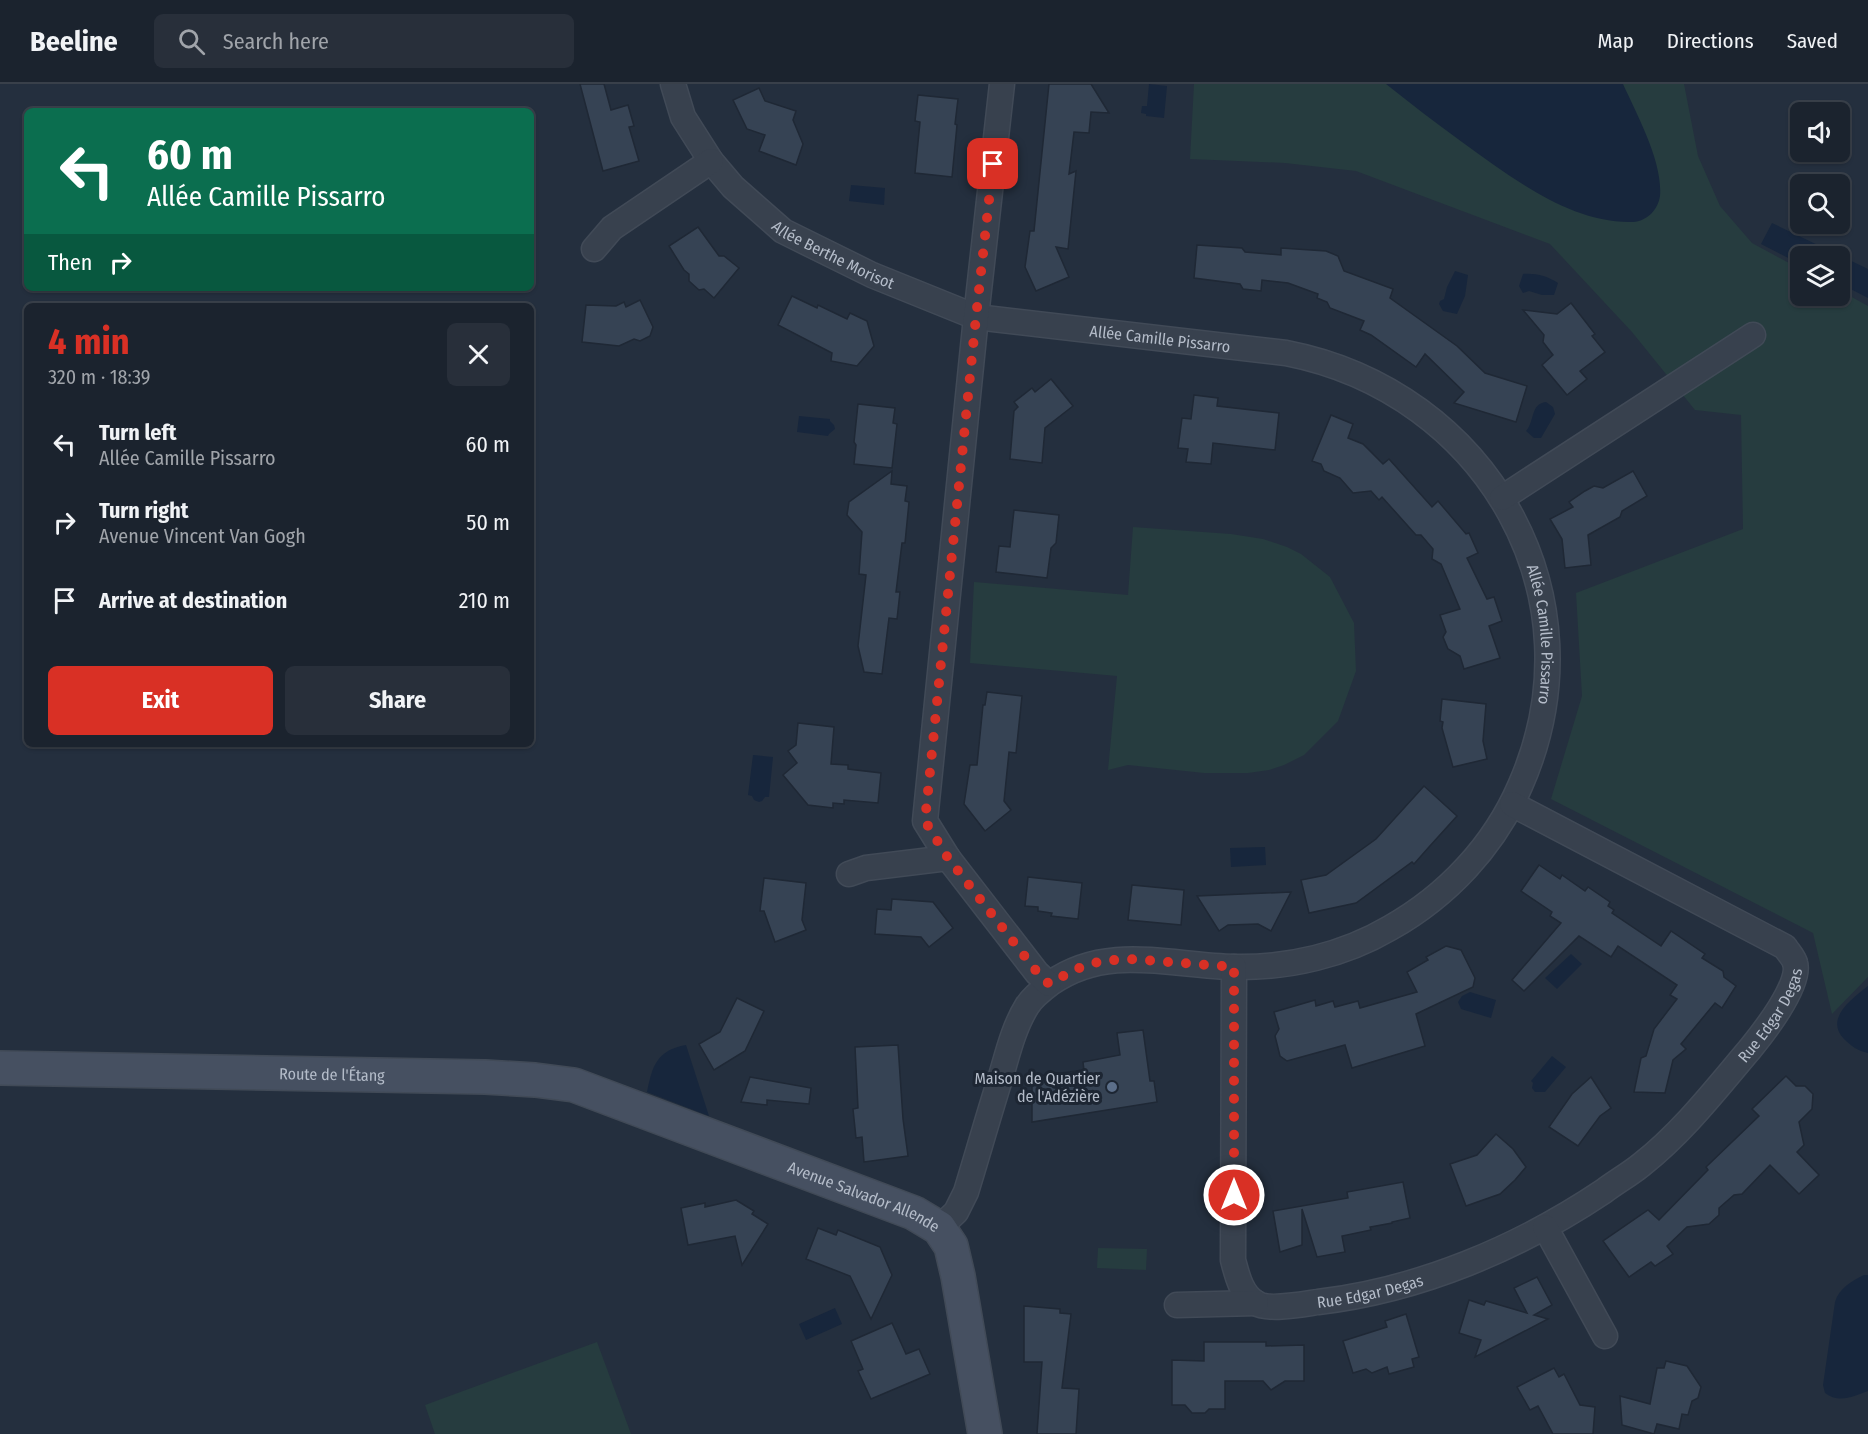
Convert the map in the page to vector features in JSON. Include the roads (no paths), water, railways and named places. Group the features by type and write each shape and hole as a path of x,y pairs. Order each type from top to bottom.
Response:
{"street":[{"name":"Allée Berthe Morisot","path":"673,84 683,117 711,161 733,187 783,231 872,275 976,317"},
{"path":"1002,84 925,821 948,858 1037,972 1049,984"},
{"path":"594,249 612,228 711,161"},
{"name":"Allée Camille Pissarro","path":"939,1228 956,1212 966,1192 1014,1035 1028,1004 1049,984 1076,969 1101,961 1130,959 1234,967 1268,966 1308,960 1354,946 1390,929 1422,908 1454,881 1485,846 1512,804 1529,766 1540,727 1546,698 1548,656 1546,625 1539,588 1527,548 1502,498 1467,452 1433,421 1392,393 1338,367 1286,353 976,317"},
{"path":"1502,498 1753,335"},
{"name":"Rue Edgar Degas","path":"1177,1305 1256,1303 1277,1307 1351,1298 1423,1279 1487,1255 1545,1227 1641,1165 1689,1122 1772,1022 1794,981 1796,963 1785,947 1512,804"},
{"path":"849,874 866,868 948,858"},
{"path":"1234,967 1233,1260 1241,1287 1256,1303"},
{"name":"Route de l'Étang","path":"0,1068 485,1077 535,1080 574,1085 657,1116"},
{"name":"Avenue Salvador Allende","path":"657,1116 914,1213 939,1228 951,1246 958,1276 985,1434"},
{"path":"1545,1227 1605,1336"}],"water":[{"path":"1149,84 1167,86 1164,118 1146,116 1141,113 1142,106 1147,106"},
{"path":"1386,84 1623,84 1653,154 1660,183 1657,206 1647,217 1633,222 1610,221 1564,207 1501,170"},
{"path":"851,185 885,188 884,205 849,201"},
{"path":"1772,223 1790,232 1790,234 1795,234 1820,246 1790,246 1790,259 1761,244"},
{"path":"1850,260 1868,269 1868,298 1850,289"},
{"path":"1455,271 1468,275 1465,296 1457,314 1443,311 1439,304 1444,299"},
{"path":"1523,274 1550,278 1558,283 1554,295 1542,295 1529,291 1523,293 1519,286"},
{"path":"1546,402 1553,407 1555,414 1541,438 1534,438 1526,431 1537,406"},
{"path":"799,416 830,419 835,429 828,436 797,432"},
{"path":"753,755 773,757 769,797 759,802 748,795"},
{"path":"1265,847 1266,865 1231,867 1230,848"},
{"path":"1571,954 1582,964 1557,989 1545,978"},
{"path":"1868,986 1868,1053 1858,1050 1847,1042 1837,1024 1843,1009"},
{"path":"1470,992 1496,1000 1491,1018 1461,1009 1458,1002 1462,996"},
{"path":"686,1045 709,1116 647,1092 651,1074 662,1055 676,1047"},
{"path":"1552,1056 1566,1067 1545,1092 1535,1092 1531,1081"},
{"path":"1864,1275 1868,1275 1868,1391 1852,1397 1836,1398 1825,1393 1823,1385 1835,1302 1843,1289"},
{"path":"835,1308 842,1324 806,1340 799,1324"}],"place":[{"name":"Maison de Quartier de l'Adézière","path":"1112,1087"}]}
